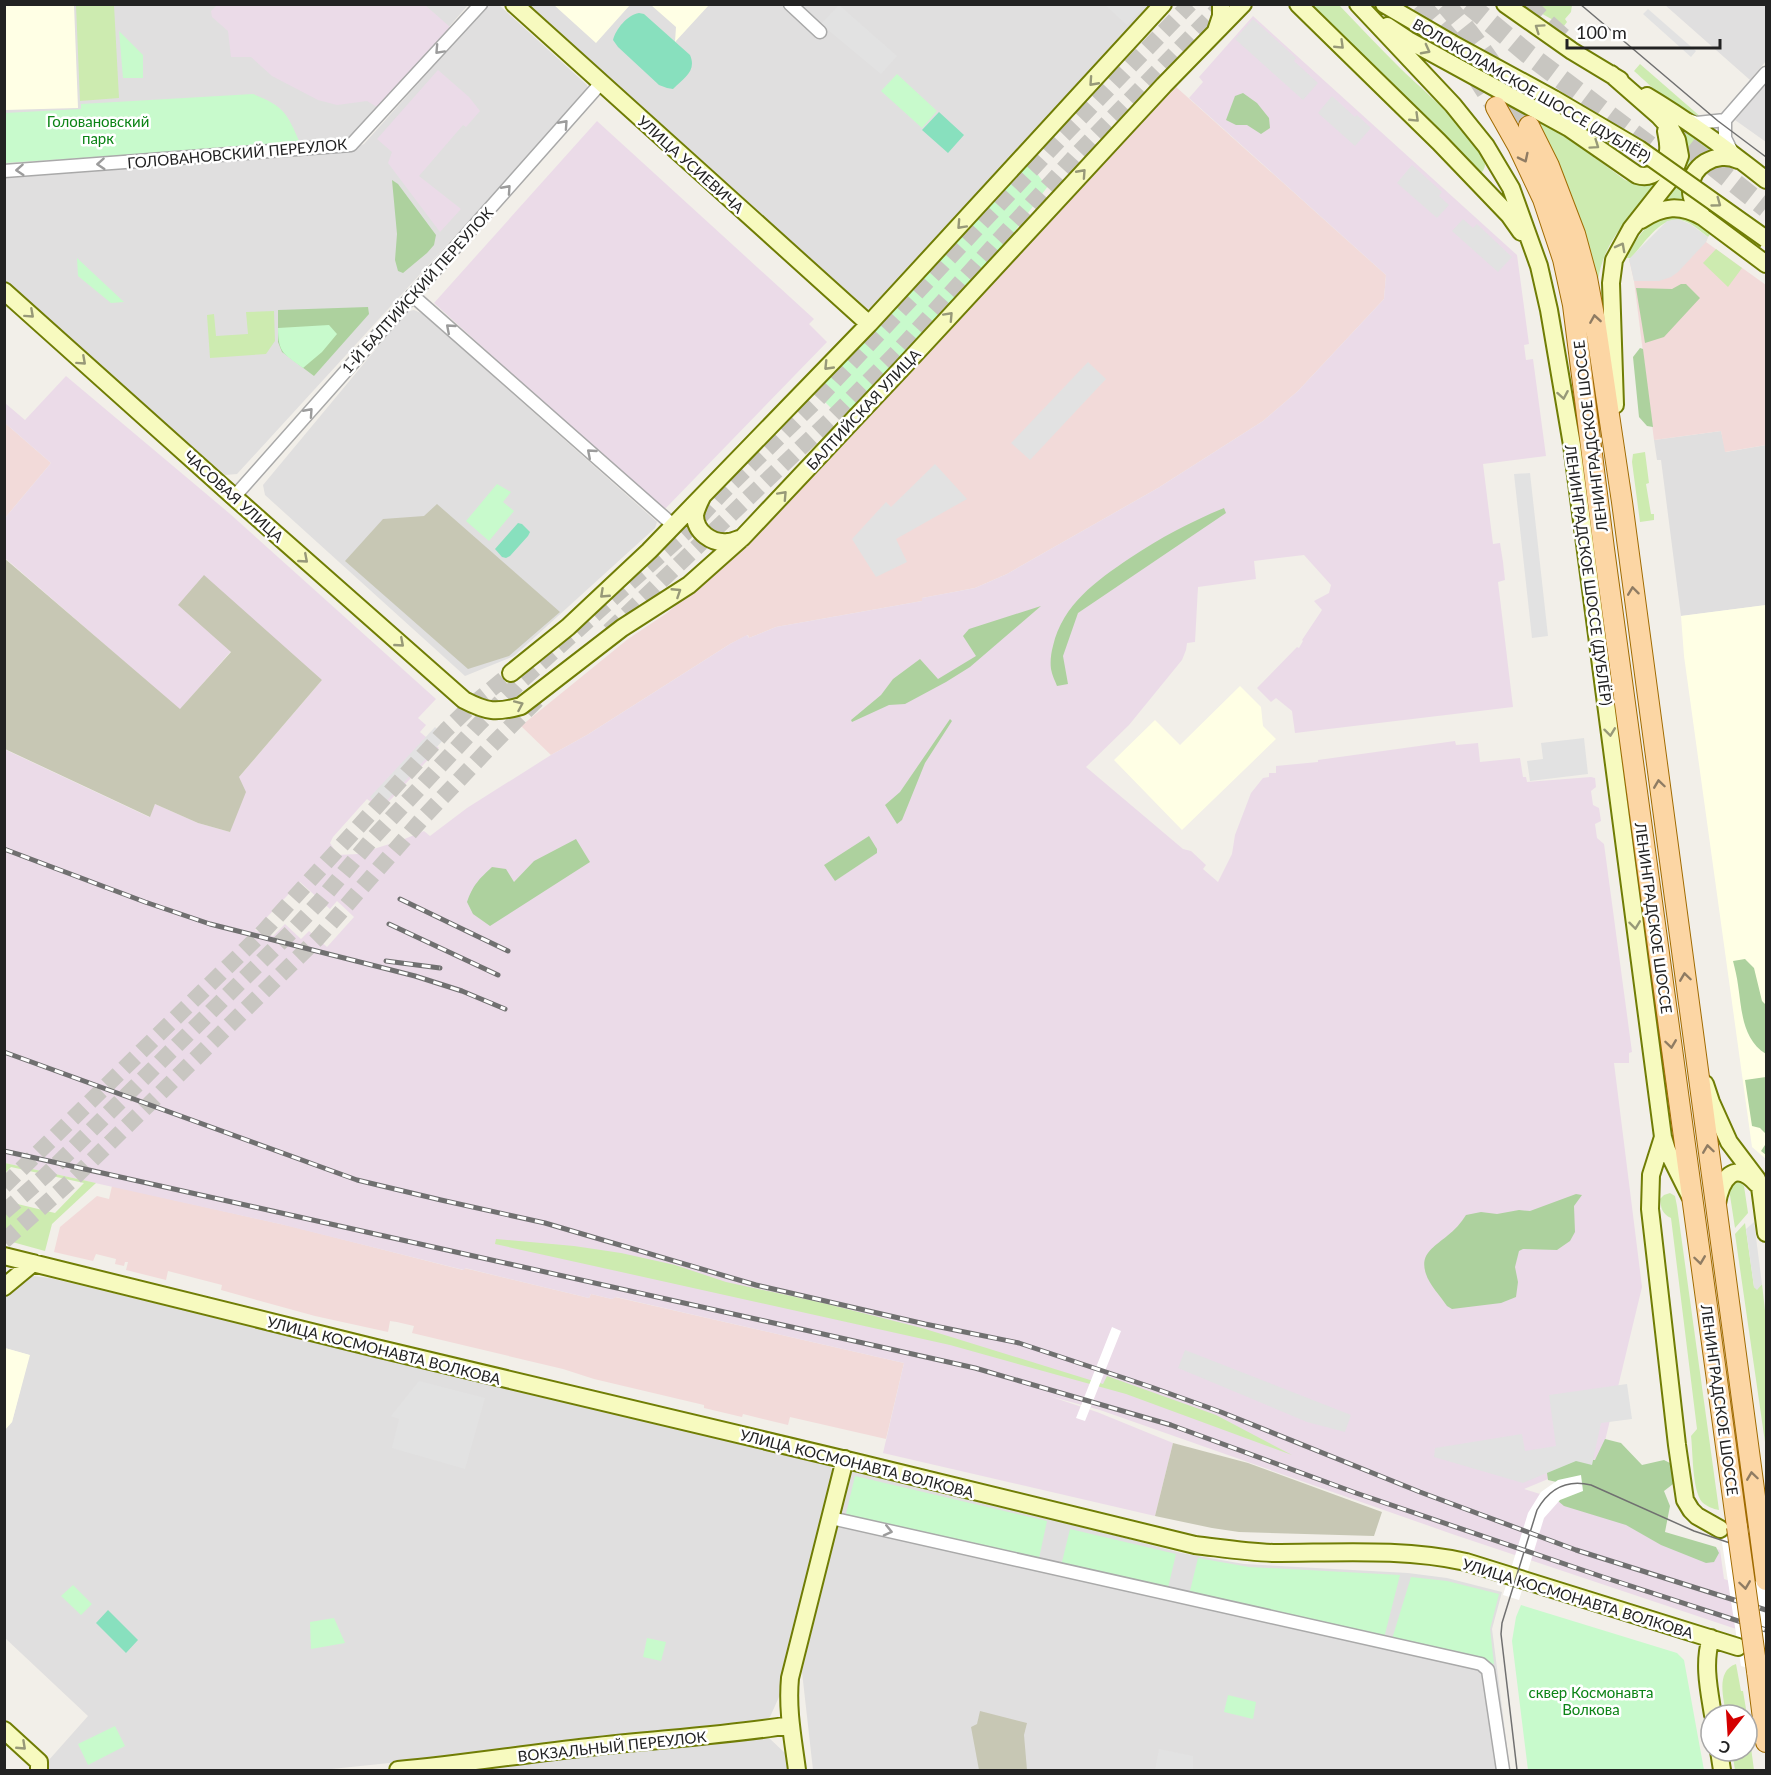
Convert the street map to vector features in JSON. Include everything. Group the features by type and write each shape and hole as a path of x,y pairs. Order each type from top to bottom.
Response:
{"main road":[{"name":"ЛЕНИНГРАДСКОЕ ШОССЕ","path":"1496,107 1543,199 1566,270 1576,323 1729,1528 1757,1671 1767,1742"},
{"name":"ЛЕНИНГРАДСКОЕ ШОССЕ","path":"1529,126 1560,193 1583,262 1595,321 1622,502 1767,1580"}],"street":[{"name":"ГОЛОВАНОВСКИЙ ПЕРЕУЛОК","path":"4,171 351,145 481,4"},
{"name":"УЛИЦА УСИЕВИЧА","path":"514,4 869,324"},
{"path":"790,4 820,32"},
{"path":"511,674 623,577 704,494 869,324 1163,4"},
{"path":"1214,34 1220,23 1221,4"},
{"name":"БАЛТИЙСКАЯ УЛИЦА","path":"464,700 480,708 501,712 521,706 622,628 689,585 743,537 1164,85 1243,4"},
{"path":"1298,4 1509,214 1536,256"},
{"name":"ВОЛОКОЛАМСКОЕ ШОССЕ (ДУБЛЁР)","path":"1384,4 1640,149 1767,239"},
{"path":"1505,4 1572,51 1685,120 1767,180"},
{"path":"1359,5 1408,40 1569,128 1637,175 1643,177 1655,174 1666,159 1668,141 1664,122"},
{"name":"ЛЕНИНГРАДСКОЕ ШОССЕ (ДУБЛЁР)","path":"1359,5 1453,105 1486,146 1511,188 1536,256 1549,310 1572,445 1663,1137 1666,1150 1688,1193"},
{"path":"1732,153 1725,138 1725,120 1767,73"},
{"path":"1611,74 1671,129 1679,148 1678,163 1672,177 1618,249 1612,272 1613,358 1622,502"},
{"name":"1-Й БАЛТИЙСКИЙ ПЕРЕУЛОК","path":"234,497 601,83"},
{"path":"1685,120 1697,123 1725,120"},
{"path":"1704,217 1690,192 1692,178 1696,171 1702,164 1718,156 1735,158 1746,164"},
{"path":"1635,224 1650,214 1667,208 1685,209 1704,217 1767,264"},
{"name":"ЧАСОВАЯ УЛИЦА","path":"4,291 464,700"},
{"path":"412,295 673,525"},
{"path":"1572,445 1604,549"},
{"path":"704,494 695,514 700,531 709,539 718,542 729,542 743,537"},
{"path":"1695,1050 1711,1102 1724,1132 1753,1173 1760,1187 1767,1233"},
{"path":"1663,1137 1651,1175 1650,1201 1673,1418 1685,1500 1697,1516 1729,1528"},
{"path":"1716,1207 1722,1183 1728,1176 1743,1174 1760,1187"},
{"path":"1650,1201 1652,1189 1659,1181 1673,1179 1688,1193"},
{"name":"УЛИЦА КОСМОНАВТА ВОЛКОВА","path":"4,1256 399,1354 845,1459 1195,1545 1241,1551 1430,1555 1483,1566 1738,1647"},
{"path":"4,1287 33,1263"},
{"path":"797,1770 790,1725 790,1678 845,1459"},
{"path":"831,1518 1481,1664 1488,1670 1503,1770"},
{"path":"1711,1638 1708,1647 1707,1669 1711,1703"},
{"name":"ВОКЗАЛЬНЫЙ ПЕРЕУЛОК","path":"398,1770 437,1768 590,1746 675,1740 790,1725"},
{"path":"4,1730 39,1766"}],"shaded area":[{"path":"218,4 425,5 450,27 377,107 367,101 337,105 318,100 272,76 251,57 231,57 228,31 212,17 211,11"},
{"path":"1104,4 1146,4 1146,5 1127,25"},
{"path":"4,5 468,5 354,136 330,141 5,163"},
{"path":"4,5 74,5 78,108 5,110"},
{"path":"488,5 499,5 587,85 587,92 237,474 225,475 5,283 5,173 352,149 364,144"},
{"path":"524,5 1151,5 876,307 867,309 863,308"},
{"path":"554,5 630,5 596,43"},
{"path":"651,5 709,5 675,42 676,27"},
{"path":"839,5 897,56 881,74 821,24"},
{"path":"1665,5 1766,5 1766,61 1750,80"},
{"path":"1648,9 1696,51 1691,57 1643,14"},
{"path":"1253,16 1517,255 1529,344 1524,345 1526,360 1533,359 1546,456 1483,464 1493,544 1500,543 1503,562 1505,580 1498,582 1513,707 1295,733 1292,711 1276,698 1271,702 1257,688 1297,647 1299,648 1322,610 1314,601 1329,593 1331,585 1304,555 1254,561 1256,579 1198,587 1195,642 1187,643 1182,660 1129,725 1086,767 1183,849 1191,851 1206,865 1203,869 1218,882 1232,854 1235,835 1251,793 1263,778 1269,777 1269,773 1276,773 1276,766 1318,762 1318,760 1455,741 1456,745 1478,743 1480,762 1520,758 1523,777 1526,777 1527,782 1595,778 1596,787 1591,791 1593,805 1599,808 1601,821 1595,824 1597,838 1604,844 1632,1052 1629,1053 1629,1063 1614,1063 1642,1287 1598,1470 1577,1467 1524,1489 1720,1550 1724,1579 1766,1592 1766,1639 1452,1534 1100,1410 1049,1396 1097,1412 1173,1443 1155,1516 883,1453 904,1363 616,1297 612,1299 591,1294 589,1298 465,1268 464,1270 280,1224 5,1163 4,749 149,817 155,804 198,823 230,832 239,777 322,680 179,605 231,651 180,710 5,558 5,518 51,463 5,423 5,403 25,420 66,376 229,513 436,699 418,718 426,725 420,732 439,748 381,810 367,799 330,843 338,855 358,854 424,831 430,836 467,808 747,635 749,638 776,627 922,601 922,598 975,588 1007,574 1158,488 1263,421 1298,391 1384,299 1386,275 1189,98 1203,82 1199,77","holes":["300,882 330,909 337,901 354,917 327,947 309,931 301,939 285,924 273,936 255,930"]},
{"path":"1253,19 1296,58 1294,61 1318,83 1303,100 1235,39"},
{"path":"438,70 469,97 480,111 466,127 463,125 419,176 461,209 440,232 388,163 392,152 377,139"},
{"path":"1766,84 1766,142 1735,120"},
{"path":"1175,86 1386,275 1384,299 1298,391 1263,421 1158,488 1007,574 975,588 922,598 922,601 776,627 749,638 748,635 551,755 521,726 628,639 667,613 751,542"},
{"path":"1332,96 1371,128 1355,146 1318,113"},
{"path":"597,121 814,319 809,324 827,342 663,511 434,303"},
{"path":"1412,165 1442,192 1439,196 1449,205 1437,218 1397,183"},
{"path":"1463,219 1473,228 1477,224 1512,257 1498,272 1452,231"},
{"path":"1678,219 1690,224 1708,237 1706,242 1671,277 1659,281 1634,281 1629,259 1667,221"},
{"path":"1708,237 1706,242 1766,285 1766,445 1725,452 1721,431 1654,440 1634,281 1629,259"},
{"path":"414,310 423,314 657,522 655,528 514,656 465,676 265,495 263,485 405,314"},
{"path":"1088,362 1106,379 1030,460 1011,443"},
{"path":"5,423 51,463 5,518"},
{"path":"1721,431 1726,452 1766,445 1766,605 1681,616 1661,460 1657,460 1654,440"},
{"path":"935,464 967,499 896,539 907,562 876,577 852,539 886,502 891,507"},
{"path":"1530,473 1548,636 1532,638 1514,474"},
{"path":"437,504 560,612 509,656 468,669 345,561 383,519 424,516"},
{"path":"4,558 180,709 231,652 178,605 204,575 322,680 239,777 246,792 230,832 198,823 155,804 150,817 5,749"},
{"path":"1766,605 1766,1159 1752,1147 1684,656 1681,616"},
{"path":"1240,686 1261,707 1263,726 1276,739 1182,830 1114,760 1155,720 1180,745"},
{"path":"435,727 446,737 381,807 370,797"},
{"path":"1584,738 1588,774 1530,781 1527,761 1543,759 1541,743"},
{"path":"112,1186 294,1227 463,1270 464,1268 589,1298 591,1294 612,1299 615,1297 904,1363 886,1439 790,1417 788,1425 743,1414 742,1417 563,1369 412,1333 414,1326 390,1321 388,1332 315,1316 221,1290 222,1285 168,1271 166,1280 126,1270 128,1262 125,1262 124,1266 115,1264 116,1259 96,1254 93,1261 54,1252 60,1227 97,1196 109,1199"},
{"path":"1754,1222 1762,1284 1757,1290 1754,1287 1746,1229"},
{"path":"33,1276 50,1278 828,1464 835,1474 783,1688 770,1717 755,1725 322,1770 49,1770 48,1761 88,1716 5,1638 4,1430 12,1422 29,1355 5,1348 5,1294 24,1279"},
{"path":"5,1348 30,1355 12,1422 5,1430"},
{"path":"1185,1350 1351,1415 1345,1432 1307,1422 1178,1368"},
{"path":"419,1381 485,1398 465,1469 392,1448 399,1419 391,1416"},
{"path":"1627,1384 1632,1419 1601,1423 1592,1465 1576,1461 1523,1483 1434,1457 1435,1448 1522,1434 1525,1451 1556,1446 1549,1395"},
{"path":"1173,1443 1248,1463 1382,1512 1374,1536 1239,1532 1155,1516"},
{"path":"855,1469 1181,1553 1244,1564 1408,1573 1447,1578 1502,1592 1492,1629 1510,1770 813,1770 802,1672 848,1475"},
{"path":"980,1711 1027,1723 1024,1735 1027,1770 979,1770 971,1727 977,1724"},
{"path":"768,1737 786,1754 788,1770 461,1770"},
{"path":"1159,1749 1193,1756 1193,1770 1155,1770"}],"green space":[{"path":"76,5 114,5 119,98 80,101"},
{"path":"1307,5 1339,5 1400,68 1448,113 1462,127 1481,153 1485,166 1479,176"},
{"path":"1526,5 1572,5 1564,26"},
{"path":"639,13 644,14 690,55 691,70 673,89 659,85 613,40 623,23"},
{"path":"119,31 143,55 143,78 123,78"},
{"path":"1640,64 1702,118 1684,111 1657,92 1634,71"},
{"path":"897,74 937,111 922,128 881,91"},
{"path":"1243,93 1257,103 1269,118 1270,128 1261,134 1247,125 1236,125 1226,120 1235,96"},
{"name":"Головановский парк","path":"253,94 272,102 288,117 300,143 5,163 5,113 81,109 81,104"},
{"path":"939,112 964,135 948,153 922,130"},
{"path":"1677,120 1718,151 1688,201 1661,200 1687,154 1685,136"},
{"path":"1538,121 1575,143 1625,180 1638,184 1662,177 1614,238 1601,266 1598,281 1572,200"},
{"path":"1035,153 1036,171 1048,186 983,274 925,337 842,419 815,392"},
{"path":"392,180 398,184 436,235 434,245 403,273 398,271 395,260 397,234"},
{"path":"1680,213 1712,232 1708,237 1684,221 1668,221 1654,231 1631,258 1627,258 1631,248 1652,222"},
{"path":"1716,249 1742,268 1728,287 1703,263"},
{"path":"77,258 124,302 111,303 78,276"},
{"path":"1686,284 1700,298 1664,337 1645,343 1636,288 1672,289"},
{"path":"368,307 369,314 314,376 282,352 278,342 278,310"},
{"path":"274,311 275,341 266,354 210,358 207,315 214,314 216,336 248,334 246,312"},
{"path":"329,325 337,334 322,352 303,368 283,352 279,343 278,328"},
{"path":"1640,348 1643,349 1653,427 1647,426 1639,417 1633,357"},
{"path":"1645,452 1649,483 1646,484 1654,520 1640,522 1632,462 1633,454"},
{"path":"497,484 511,492 503,502 514,511 489,541 466,521"},
{"path":"1224,508 1226,513 1078,613 1063,656 1068,684 1057,686 1051,666 1053,646 1064,618 1082,595 1130,558 1187,525"},
{"path":"518,523 530,532 510,556 502,557 495,549"},
{"path":"1041,606 970,667 946,682 905,704 889,705 852,722 851,720 881,695 893,679 920,659 938,679 976,656 963,636 969,629"},
{"path":"950,719 952,721 925,763 902,820 897,824 885,805 900,792"},
{"path":"869,836 877,853 835,881 824,865"},
{"path":"576,839 590,862 490,926 473,914 467,902 469,896 483,875 492,867 506,869 514,882 534,861"},
{"path":"1745,959 1754,968 1762,1001 1766,1005 1766,1054 1752,1041 1744,1024 1733,961"},
{"path":"1766,1077 1766,1134 1760,1128 1752,1126 1745,1080"},
{"path":"1766,1134 1766,1155 1761,1151 1765,1145"},
{"path":"5,1163 96,1183 52,1224 45,1251 5,1240 5,1201 55,1213 84,1183 11,1167 5,1173"},
{"path":"1737,1182 1744,1186 1748,1213 1735,1228 1729,1189 1731,1184"},
{"path":"1670,1193 1675,1196 1677,1206 1719,1510 1702,1502 1696,1489 1691,1436 1697,1429 1671,1218 1662,1210 1660,1199"},
{"path":"1576,1194 1582,1195 1574,1206 1575,1232 1570,1241 1557,1250 1523,1249 1519,1251 1515,1267 1518,1282 1516,1297 1501,1303 1452,1309 1447,1306 1432,1286 1424,1267 1426,1256 1460,1224 1466,1215 1481,1212 1497,1214 1519,1210 1530,1211"},
{"path":"1745,1223 1754,1287 1757,1289 1762,1284 1766,1319 1766,1449 1735,1234"},
{"path":"496,1239 574,1246 621,1253 675,1265 726,1282 922,1328 1103,1384 1107,1376 1216,1415 1292,1455 1126,1394 950,1345 495,1244"},
{"path":"1605,1439 1621,1443 1642,1465 1664,1460 1674,1465 1677,1481 1664,1491 1670,1506 1665,1532 1716,1547 1719,1553 1714,1562 1706,1563 1661,1545 1626,1525 1564,1506 1558,1501 1565,1484 1548,1480 1546,1466 1558,1460 1595,1460"},
{"path":"855,1476 1047,1521 1038,1563 845,1518"},
{"path":"1070,1529 1176,1554 1167,1592 1061,1566"},
{"path":"1198,1558 1249,1567 1400,1575 1384,1638 1189,1595"},
{"path":"1411,1577 1447,1581 1499,1594 1490,1629 1494,1664 1392,1639"},
{"path":"73,1585 92,1604 81,1615 61,1596"},
{"name":"сквер Космонавта Волкова","path":"1521,1605 1677,1653 1684,1660 1699,1742 1699,1763 1703,1763 1704,1770 1528,1770 1512,1641 1516,1617"},
{"path":"108,1610 138,1640 126,1653 96,1623"},
{"path":"334,1618 345,1643 311,1649 310,1622"},
{"path":"647,1638 666,1642 661,1661 643,1657"},
{"path":"1736,1664 1745,1703 1724,1703 1722,1686 1725,1673"},
{"path":"1228,1695 1256,1702 1253,1719 1224,1712"},
{"path":"115,1726 125,1746 88,1765 78,1744"},
{"path":"1734,1763 1753,1763 1754,1770 1735,1770"}],"pier":[{"path":"1112,1327 1121,1331 1085,1421 1076,1418"},
{"path":"1581,1475 1583,1491 1560,1500 1544,1518 1519,1600 1503,1595 1528,1513 1541,1492 1558,1480"},
{"path":"1719,1523 1766,1535 1766,1673 1741,1666"}],"tunnel":[{"path":"4,1212 46,1175 292,931 372,839 520,682 685,533 721,494 815,402 1063,136 1190,4"},
{"path":"609,631 832,418 898,351 1075,156 1223,4"},
{"path":"1420,4 1460,51 1496,107"},
{"path":"1445,4 1491,63 1529,126"},
{"path":"1468,4 1528,54 1679,168"},
{"path":"1525,4 1564,39"},
{"path":"1665,128 1766,208"},
{"path":"4,1186 263,932 446,730 511,673"},
{"path":"4,1241 72,1180 317,939 422,819 538,699"}],"tram line":[{"path":"1580,4 1718,121 1766,157"},
{"path":"1517,1770 1501,1634 1502,1623 1537,1510 1547,1496 1560,1487 1574,1483 1591,1485 1694,1531 1766,1555"}],"railway":[{"path":"4,849 210,924 415,976 462,991 505,1009"},
{"path":"400,899 508,951"},
{"path":"389,924 498,975"},
{"path":"386,961 440,968"},
{"path":"4,1052 357,1180 545,1223 756,1285 1019,1343 1221,1412 1420,1492 1576,1550 1766,1610"},
{"path":"4,1151 975,1368 1171,1425 1356,1493 1766,1630"}]}
